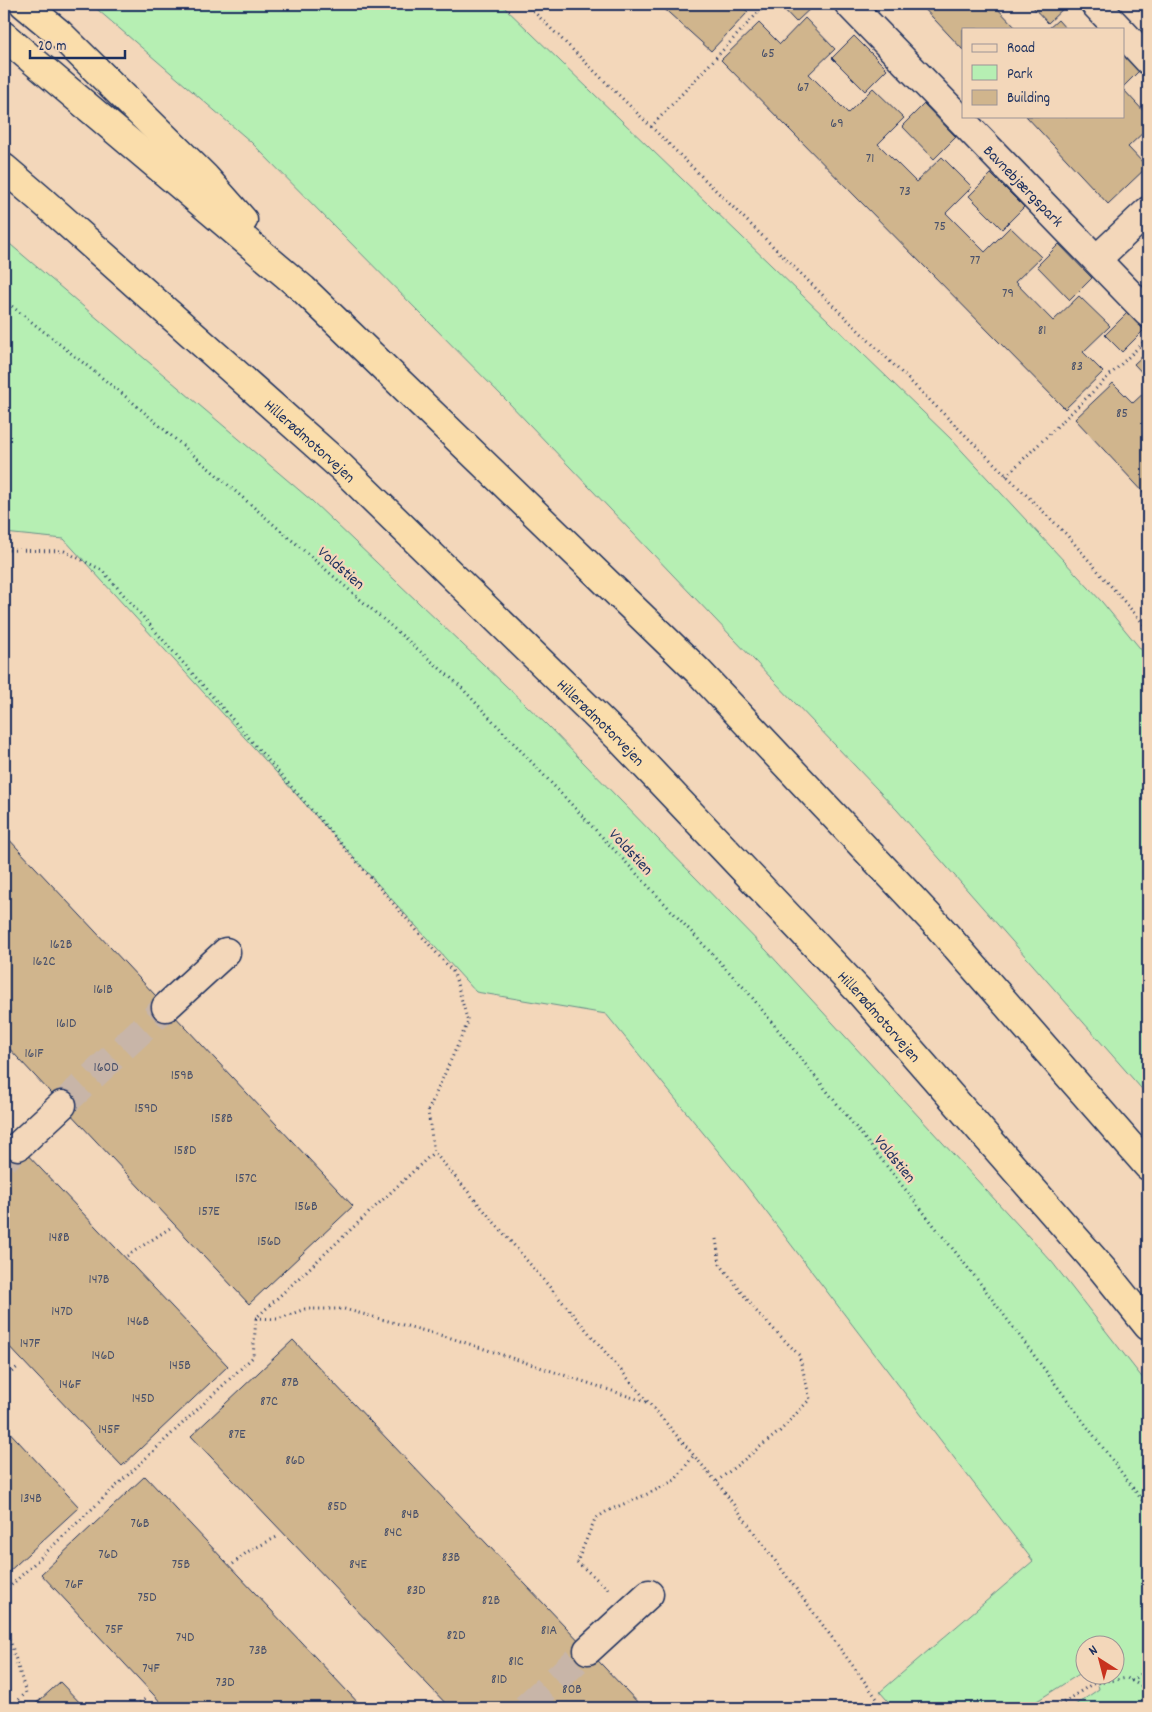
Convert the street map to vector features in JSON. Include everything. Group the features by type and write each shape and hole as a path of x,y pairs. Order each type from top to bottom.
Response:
{"highway":[{"path":"24,4 60,34 205,177 303,289"},
{"path":"4,36 303,289 698,671 939,927 1148,1166"},
{"name":"Hillerødmotorvejen","path":"4,168 341,467 621,740 858,990 1096,1263 1148,1326"}],"street":[{"name":"Bavnebjærgspark","path":"849,4 1148,313"},
{"path":"1095,4 1118,28"},
{"path":"1124,34 1148,60"},
{"path":"1097,259 1148,211"},
{"path":"166,1007 226,952"},
{"path":"18,1146 62,1105"},
{"path":"588,1650 640,1602"}],"path":[{"path":"526,4 1066,534 1148,629"},
{"path":"651,127 766,4"},
{"name":"Voldstien","path":"4,300 130,400 466,692 747,991 980,1284 1148,1508"},
{"path":"1006,476 1148,338"},
{"path":"4,550 64,551 102,570 454,972 468,1022 428,1112 434,1152 716,1482 884,1708"},
{"path":"4,1592 253,1357 256,1318 434,1152"},
{"path":"127,1256 170,1228"},
{"path":"716,1239 720,1264 756,1311 799,1355 810,1400 780,1431 716,1482"},
{"path":"256,1318 278,1319 305,1310 344,1309 451,1338 649,1403"},
{"path":"4,1378 19,1366"},
{"path":"640,1602 577,1562 595,1519 675,1480 694,1455"},
{"path":"233,1564 247,1552 279,1536"},
{"path":"4,1620 26,1693 10,1708"},
{"path":"1131,1681 1148,1668"},
{"path":"1055,1708 1092,1684 1126,1678 1148,1690"},
{"path":"131,1708 147,1698"}],"green space":[{"path":"91,4 501,4 951,439 1102,602 1148,658 1148,1096 897,810 508,402 251,142"},
{"path":"4,239 312,501 547,725 767,951 1052,1262 1148,1385 1148,1708 1071,1708 1099,1689 1098,1684 1124,1684 1124,1634 1074,1634 1074,1677 1026,1708 894,1708 880,1692 1033,1561 744,1183 606,1014 476,992 64,539 4,533"}],"building":[{"path":"659,4 739,4 748,12 711,51"},
{"path":"779,4 815,4 796,22"},
{"path":"920,4 995,4 1016,28 962,28 962,49"},
{"path":"1030,4 1068,4 1048,23"},
{"path":"805,18 835,49 809,74 848,113 873,88 904,118 878,144 916,182 942,157 972,187 946,213 985,252 1010,227 1041,257 1015,282 1053,321 1079,296 1110,326 1083,352 1103,372 1065,409 721,60 759,23 780,44"},
{"path":"1058,20 1065,28 1049,28"},
{"path":"854,36 887,69 865,91 832,58"},
{"path":"1124,55 1139,71 1124,86"},
{"path":"1124,90 1148,116 1148,128 1128,147 1147,167 1108,204 1028,118 1124,118"},
{"path":"924,104 956,137 934,159 902,126"},
{"path":"991,174 1024,207 1002,229 969,196"},
{"path":"1059,244 1092,278 1070,300 1037,266"},
{"path":"1127,313 1144,330 1122,352 1105,335"},
{"path":"1148,351 1148,379 1134,364"},
{"path":"1113,383 1133,403 1148,389 1148,497 1075,419"},
{"path":"4,834 353,1206 249,1304 4,1043"},
{"path":"4,1130 228,1366 122,1466 4,1341"},
{"path":"293,1340 643,1708 450,1708 191,1436"},
{"path":"4,1426 79,1507 4,1576"},
{"path":"145,1476 363,1708 166,1708 41,1574"},
{"path":"60,1682 85,1708 31,1708"}],"tunnel":[{"path":"62,1105 166,1007"},
{"path":"4,1160 18,1146"},
{"path":"525,1708 588,1650"}]}
